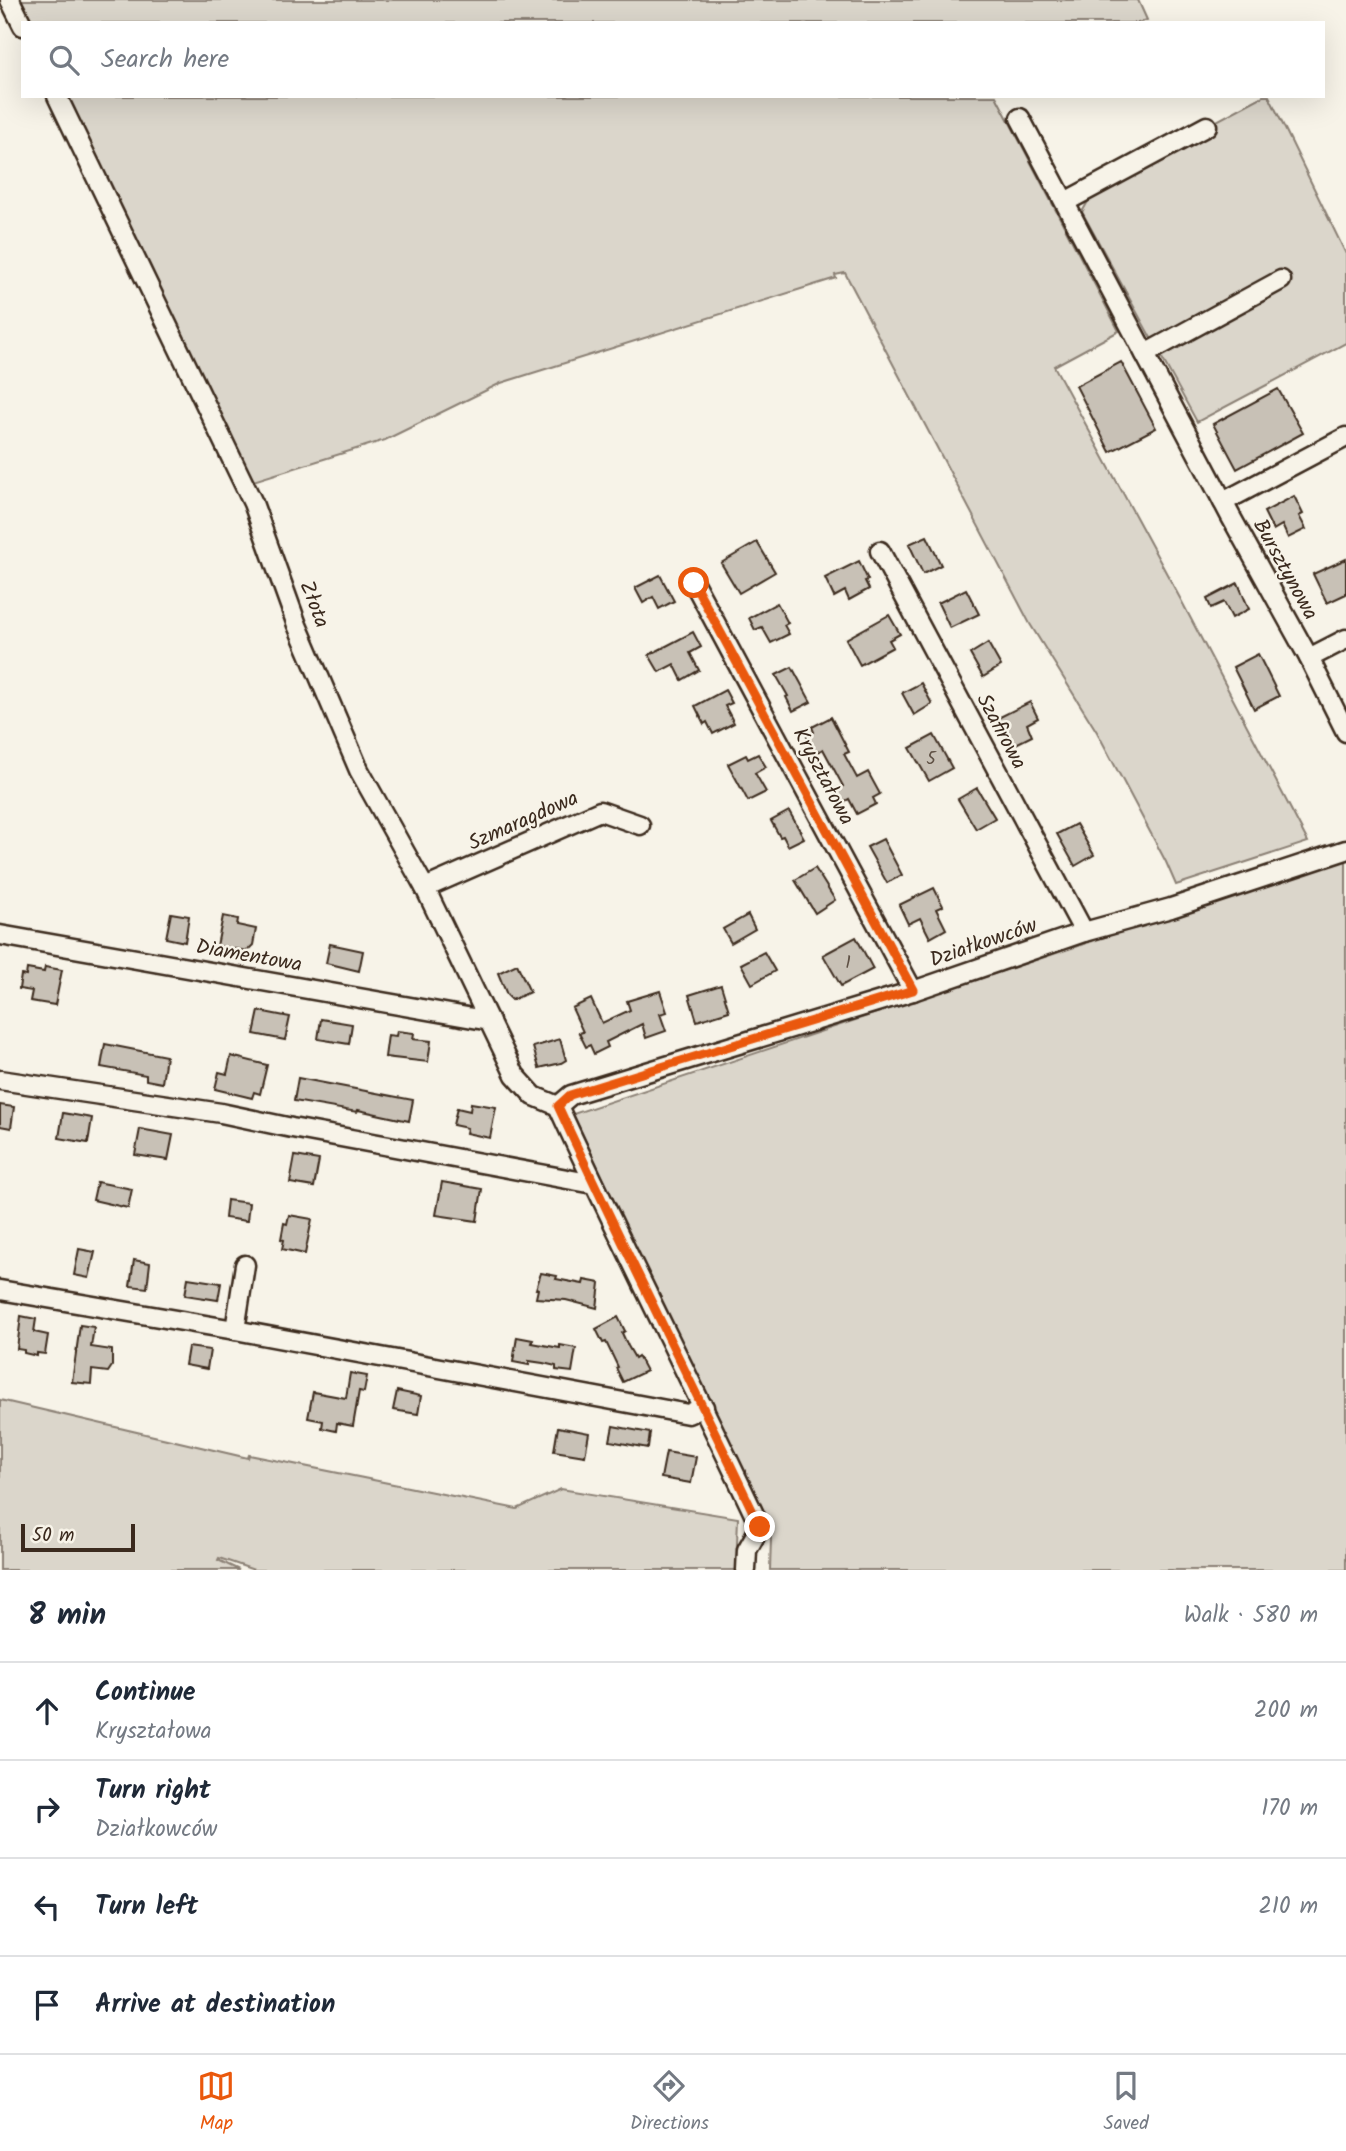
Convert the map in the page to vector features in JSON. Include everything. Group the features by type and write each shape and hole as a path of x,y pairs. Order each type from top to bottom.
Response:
{"street":[{"path":"10,0 21,22"},
{"name":"Złota","path":"58,98 253,503 298,625 359,769 425,888 515,1075 534,1096 558,1106"},
{"name":"Bursztynowa","path":"1020,118 1346,732"},
{"path":"1065,202 1207,126"},
{"path":"1145,354 1281,280"},
{"path":"1223,502 1346,438"},
{"name":"Szafirowa","path":"880,551 1084,932"},
{"name":"Kryształowa","path":"694,583 913,990"},
{"path":"1309,658 1346,639"},
{"name":"Szmaragdowa","path":"425,888 600,811 640,825"},
{"name":"Działkowców","path":"558,1106 570,1095 913,990 1084,932 1171,908 1346,850"},
{"name":"Diamentowa","path":"0,935 490,1021"},
{"path":"0,1080 221,1113 594,1184"},
{"path":"558,1106 760,1527 747,1550 747,1570"},
{"path":"235,1331 245,1265"},
{"path":"0,1290 688,1414 704,1407"}],"shaded area":[{"path":"5,0 1138,0 1147,20 21,21 21,33"},
{"path":"52,98 997,98 1119,331 1054,366 1308,842 1176,885 1097,732 1030,624 845,273 501,383 385,440 237,486"},
{"path":"1259,98 1270,98 1346,254 1346,343 1197,422 1082,212 1090,198 1216,131 1211,124"},
{"path":"1346,860 1346,1570 770,1570 771,1538 573,1114 1180,912"},
{"path":"0,1400 248,1458 249,1455 517,1509 561,1489 738,1518 736,1570 254,1570 219,1558 218,1560 239,1570 0,1570"}],"building":[{"path":"1121,362 1156,428 1110,452 1076,386"},
{"path":"1278,389 1303,433 1237,469 1213,424"},
{"path":"1294,496 1303,514 1299,516 1306,529 1288,538 1282,525 1273,530 1264,512"},
{"path":"927,536 941,565 923,574 909,544"},
{"path":"757,542 775,572 739,593 721,563"},
{"path":"1346,559 1346,594 1327,603 1313,574"},
{"path":"859,561 869,589 849,600 845,591 834,597 825,578"},
{"path":"660,575 674,601 659,609 653,597 643,603 635,588"},
{"path":"1238,583 1249,609 1232,618 1224,602 1211,608 1207,599"},
{"path":"966,589 979,614 950,628 938,603"},
{"path":"777,603 788,623 784,625 789,634 771,643 762,627 755,630 749,618"},
{"path":"889,615 900,634 889,640 893,647 860,665 846,639"},
{"path":"693,632 701,647 690,653 699,670 682,680 674,664 659,672 649,655"},
{"path":"988,643 1001,666 983,677 970,654"},
{"path":"1258,654 1279,696 1254,709 1233,667"},
{"path":"792,667 811,702 793,711 776,675"},
{"path":"921,683 932,704 914,715 902,693"},
{"path":"725,690 732,703 725,706 734,723 713,734 707,722 704,724 695,706"},
{"path":"1030,702 1038,718 1027,724 1032,736 1012,746 998,718"},
{"path":"831,717 849,752 844,754 857,778 868,772 880,794 873,798 876,804 857,814 849,799 842,803 834,790 843,786 823,749 816,753 807,736 814,732 812,727"},
{"path":"934,735 952,768 929,781 910,748"},
{"path":"758,754 766,767 755,773 766,792 748,801 728,764 746,755 748,759"},
{"path":"977,788 995,818 976,829 958,799"},
{"path":"789,811 804,838 788,846 771,821"},
{"path":"1076,824 1094,855 1075,866 1057,834"},
{"path":"883,839 902,875 887,883 867,847"},
{"path":"815,868 835,900 815,913 795,880"},
{"path":"934,888 943,906 936,909 946,929 930,938 920,918 908,924 899,905"},
{"path":"171,913 189,916 185,942 166,938"},
{"path":"748,915 755,929 731,943 723,929"},
{"path":"223,916 238,919 237,925 256,929 253,945 247,951 217,946"},
{"path":"856,937 873,969 841,986 823,955"},
{"path":"330,944 363,951 359,971 326,963"},
{"path":"764,952 775,971 752,984 741,964"},
{"path":"517,964 530,992 512,1000 507,995 498,973"},
{"path":"45,967 62,970 55,1005 30,1001 32,991 19,989 21,975 26,976 27,969 44,972"},
{"path":"721,985 729,1011 697,1021 689,995"},
{"path":"660,991 667,1012 660,1014 666,1031 646,1038 642,1024 606,1042 608,1047 594,1054 590,1045 586,1047 579,1033 583,1032 572,1008 591,999 602,1023 630,1010 627,1001"},
{"path":"259,1011 290,1017 285,1040 254,1034"},
{"path":"321,1019 352,1024 349,1044 318,1039"},
{"path":"397,1031 414,1033 413,1039 431,1041 428,1062 385,1057 388,1035 396,1036"},
{"path":"560,1039 566,1060 539,1068 533,1047"},
{"path":"105,1044 166,1056 162,1083 146,1080 146,1075 101,1067"},
{"path":"231,1056 267,1065 260,1094 254,1092 252,1098 215,1089 219,1072 227,1074"},
{"path":"298,1078 413,1100 409,1121 294,1101"},
{"path":"471,1103 496,1107 490,1138 466,1133 467,1128 453,1125 457,1108 470,1111"},
{"path":"0,1105 14,1107 11,1128 0,1126"},
{"path":"63,1113 92,1118 88,1143 59,1138"},
{"path":"140,1129 173,1135 168,1160 135,1155"},
{"path":"295,1156 319,1160 314,1187 290,1183"},
{"path":"97,1182 132,1189 128,1208 93,1200"},
{"path":"442,1182 482,1189 477,1221 436,1215"},
{"path":"227,1200 249,1203 247,1221 225,1218"},
{"path":"289,1215 312,1219 305,1254 282,1249 284,1223 287,1224"},
{"path":"79,1249 95,1252 89,1278 74,1275"},
{"path":"134,1260 150,1263 147,1288 130,1286"},
{"path":"541,1273 583,1284 584,1280 600,1283 597,1308 566,1300 536,1298"},
{"path":"188,1278 221,1283 218,1300 185,1295"},
{"path":"21,1316 36,1319 34,1332 48,1335 45,1354 37,1353 37,1356 17,1349"},
{"path":"618,1317 628,1346 635,1358 638,1356 646,1371 623,1382 606,1342 603,1343 596,1329"},
{"path":"80,1325 94,1327 91,1347 112,1350 112,1366 108,1372 92,1370 91,1384 72,1382"},
{"path":"517,1337 533,1340 532,1343 576,1348 572,1372 556,1370 556,1366 543,1363 529,1361 529,1365 513,1362"},
{"path":"188,1347 210,1350 207,1369 185,1365"},
{"path":"350,1373 367,1376 364,1392 359,1391 353,1426 337,1423 336,1431 322,1428 323,1421 308,1418 313,1392 346,1398"},
{"path":"397,1391 421,1396 418,1414 393,1410"},
{"path":"613,1426 650,1433 648,1448 610,1441"},
{"path":"558,1427 589,1433 585,1456 554,1451"},
{"path":"666,1452 696,1457 691,1483 661,1478"}],"route":[{"path":"694,583 913,990 570,1095 558,1106 760,1527"}]}
